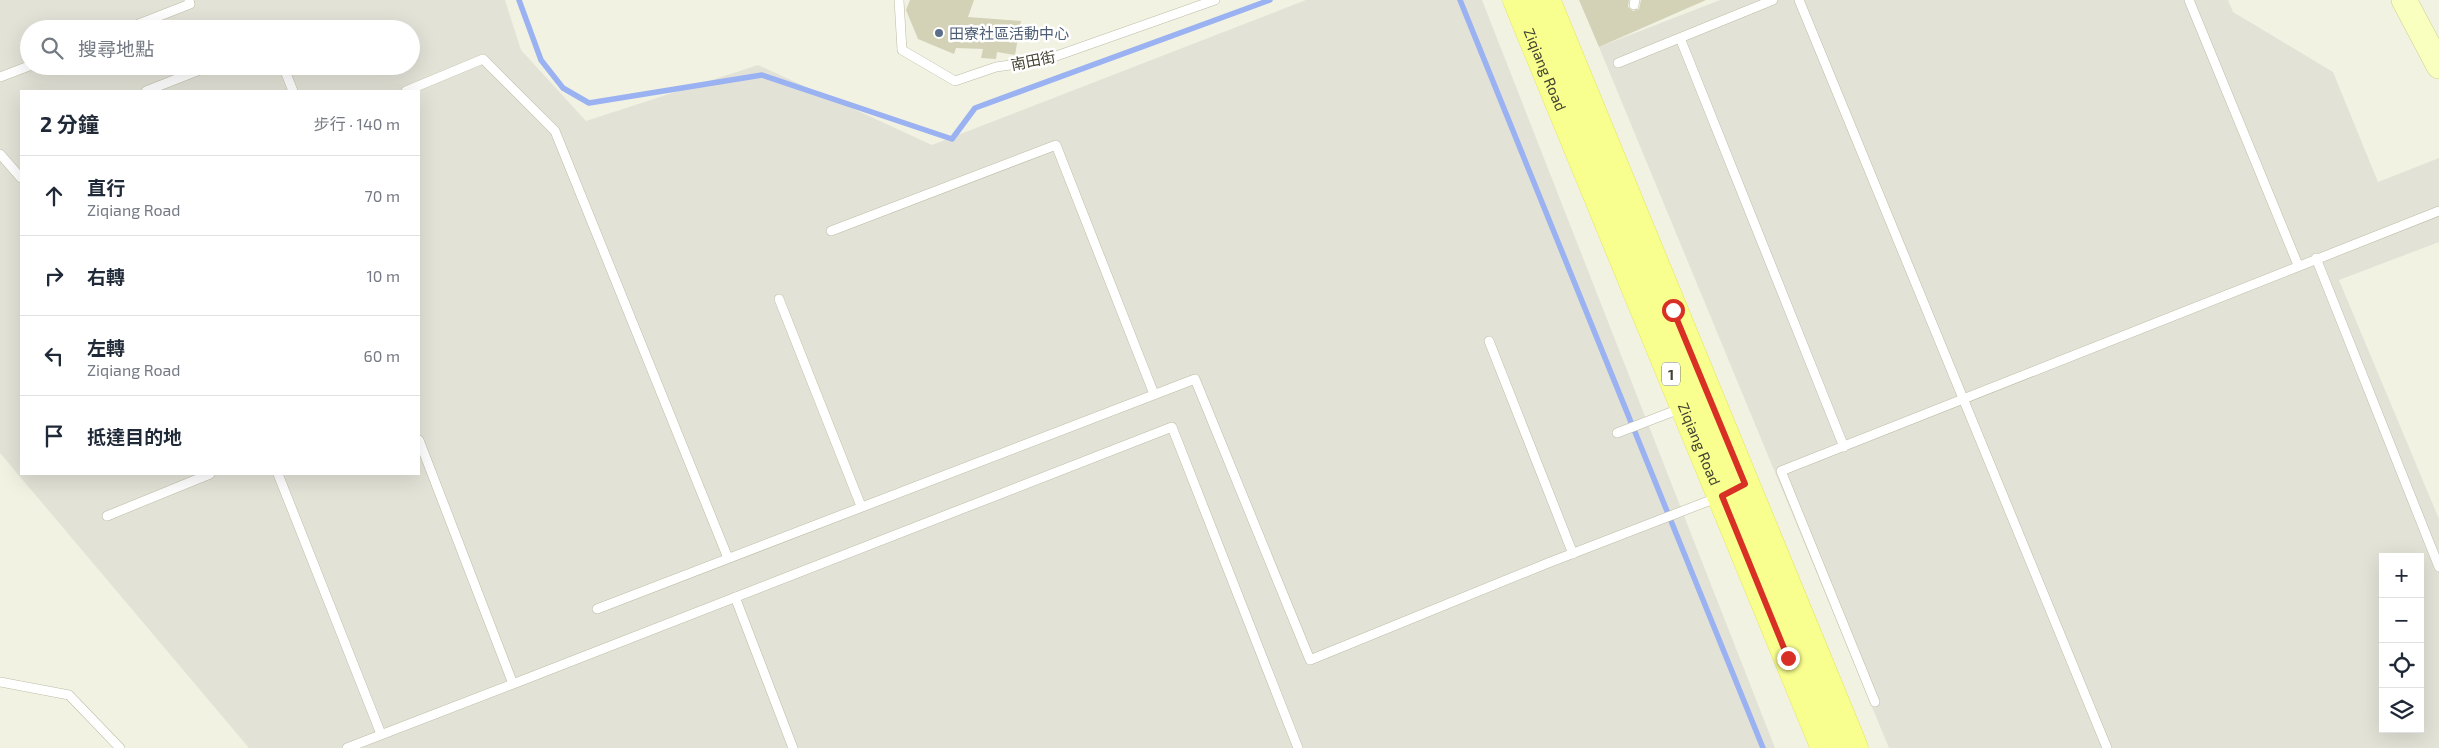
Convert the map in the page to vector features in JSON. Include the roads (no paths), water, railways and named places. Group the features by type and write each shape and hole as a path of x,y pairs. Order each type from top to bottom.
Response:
{"main road":[{"name":"Ziqiang Road","path":"1517,0 1697,402"},
{"name":"Ziqiang Road","path":"1546,0 1697,402 1733,490 1825,748"},
{"path":"2404,0 2439,66"},
{"name":"Ziqiang Road","path":"1733,490 1854,748"}],"lane":[{"path":"149,20 190,4 189,0"},
{"name":"南田街","path":"899,0 902,50 955,81 996,67 1045,60 1215,0"},
{"path":"1618,63 1773,0"},
{"path":"1799,0 2107,748"},
{"path":"2189,0 2298,266"},
{"path":"1680,38 1844,447"},
{"path":"408,90 483,59 556,131 728,558"},
{"path":"0,77 20,69"},
{"path":"149,90 187,75"},
{"path":"287,75 293,90"},
{"path":"831,231 1056,145 1154,394"},
{"path":"0,154 20,177"},
{"path":"1875,702 1781,471 2439,211"},
{"path":"2316,258 2439,567"},
{"path":"779,299 862,506"},
{"path":"1489,341 1573,554"},
{"path":"597,609 1195,378 1310,660 1685,511 1733,490"},
{"path":"1617,433 1697,402"},
{"path":"346,748 1172,427 1298,748"},
{"path":"420,443 513,684"},
{"path":"107,516 208,475"},
{"path":"278,475 381,734"},
{"path":"735,597 793,748"},
{"path":"0,682 69,695 120,748"}],"waterway":[{"path":"519,0 541,60 563,88 589,103 762,75 952,139 975,108 1270,0"},
{"path":"1460,0 1763,748"}],"place":[{"name":"田寮社區活動中心","path":"939,33"}]}
